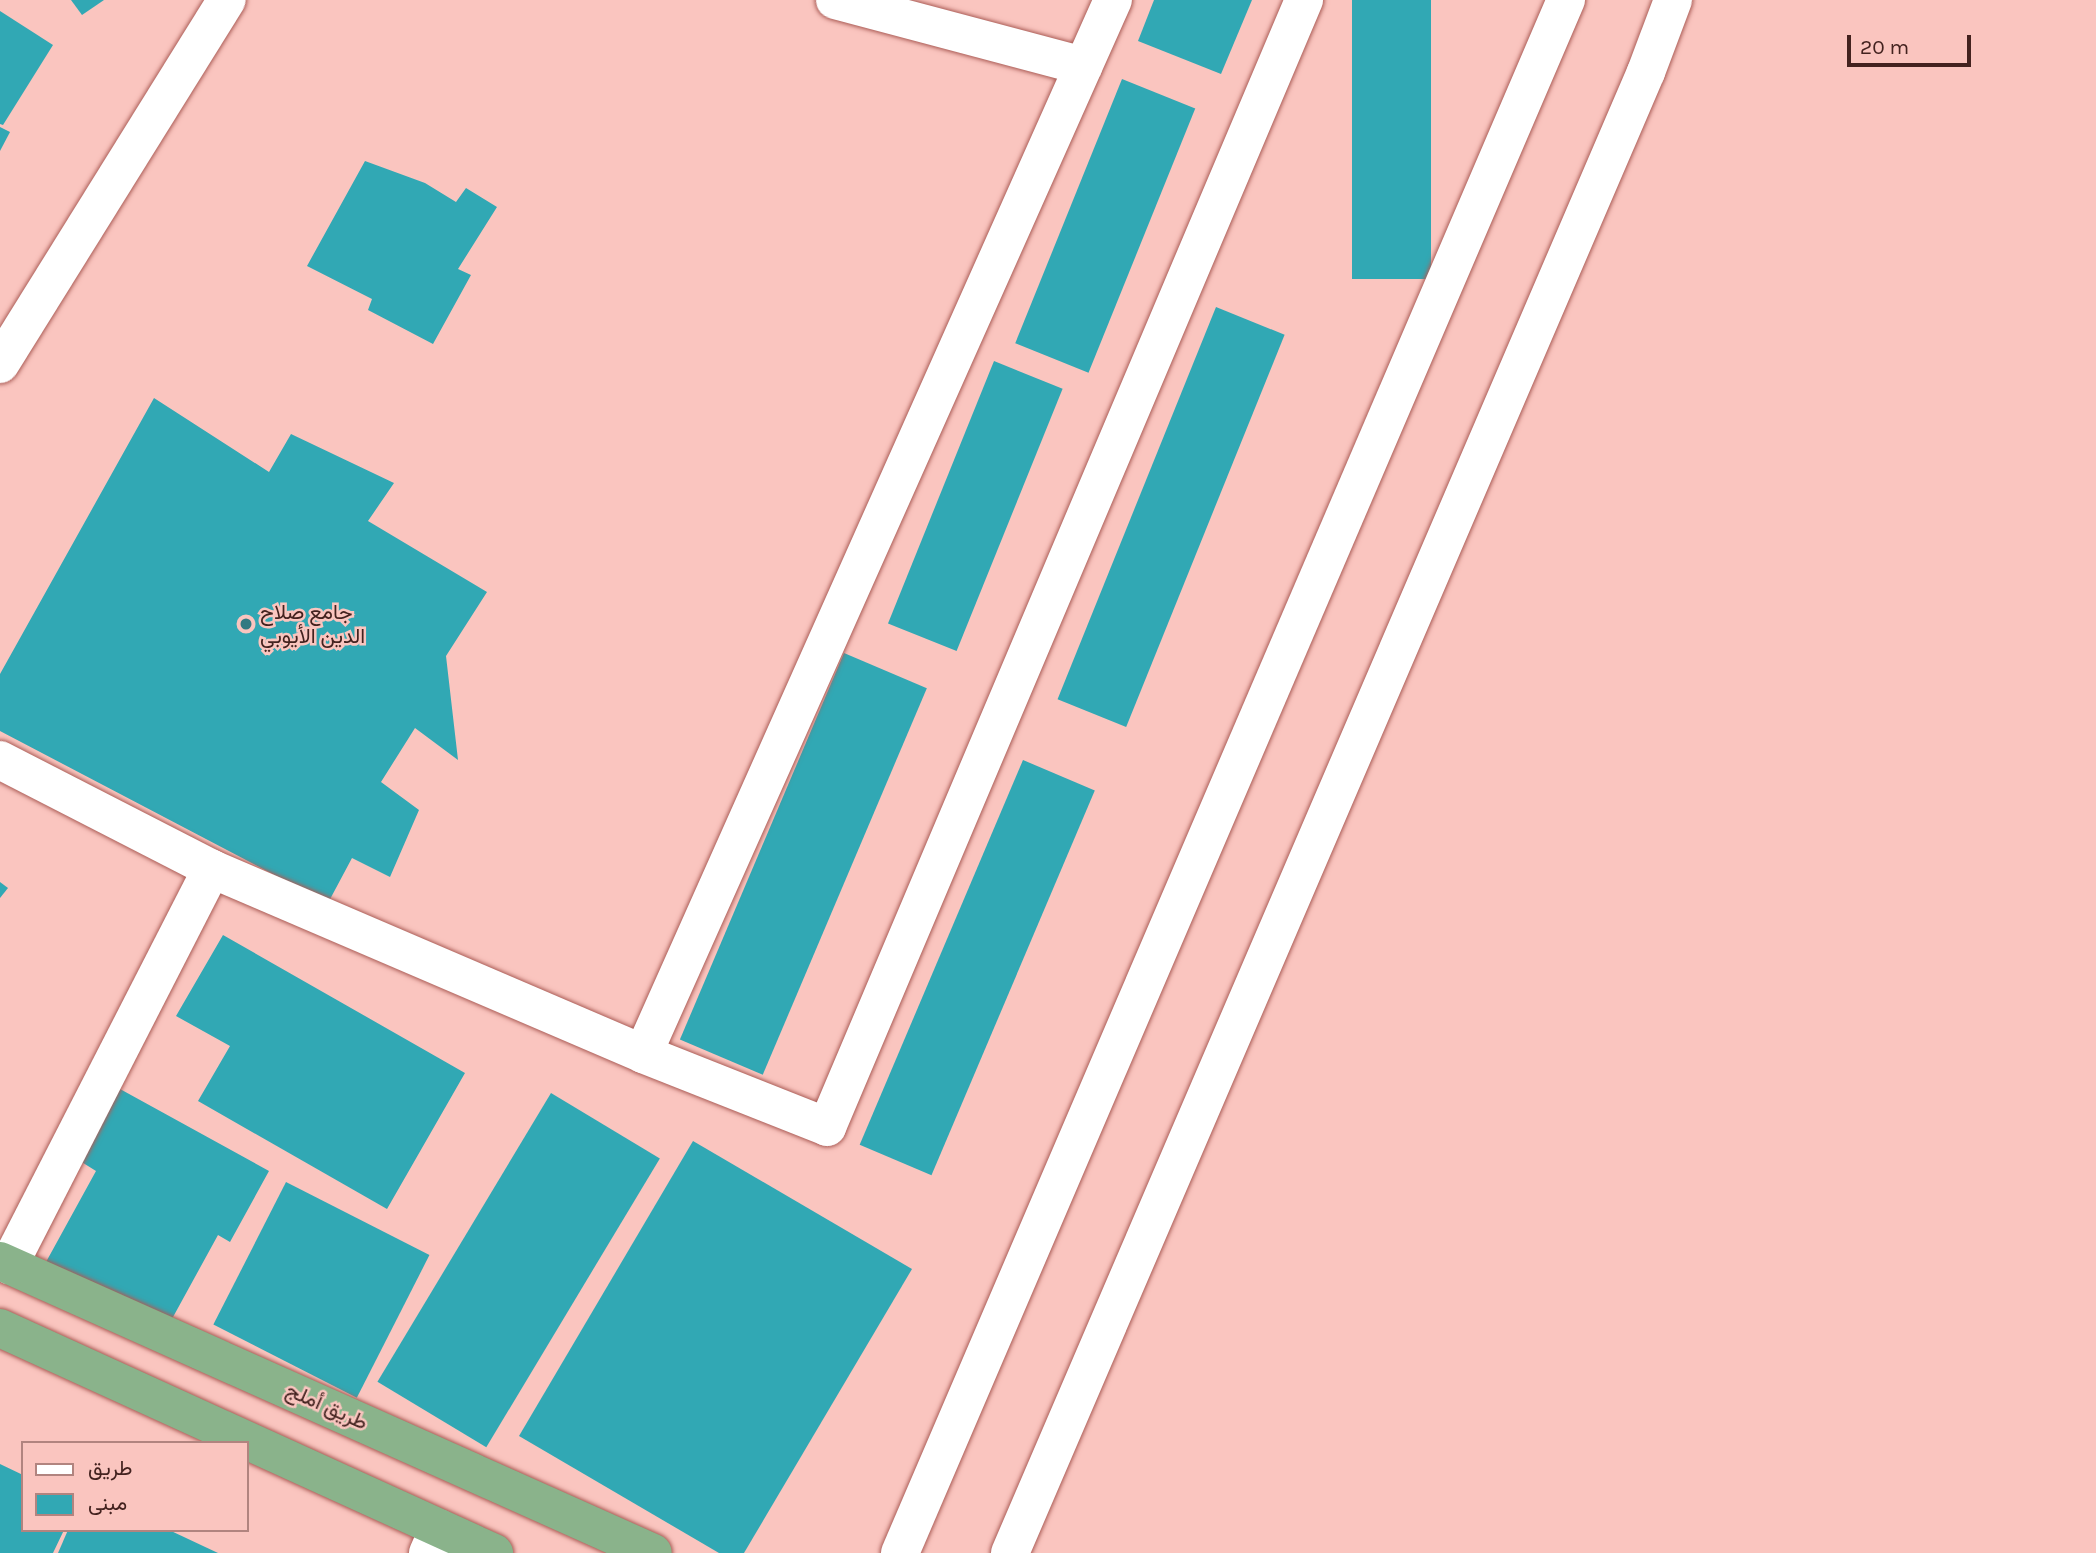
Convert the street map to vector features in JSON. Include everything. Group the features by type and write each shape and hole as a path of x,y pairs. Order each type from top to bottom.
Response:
{"highway":[{"name":"طريق أملج","path":"4,1263 653,1553"},
{"path":"0,1328 231,1441"},
{"path":"248,1449 433,1540 494,1553"}],"street":[{"path":"0,365 227,0"},
{"path":"835,0 1083,66"},
{"path":"643,1054 1113,0"},
{"path":"0,760 212,869 643,1054 827,1127 1304,0"},
{"path":"900,1553 1566,0"},
{"path":"1010,1553 1646,72 1673,0"},
{"path":"4,1263 212,869"}],"building":[{"path":"71,0 104,0 82,15"},
{"path":"1154,0 1252,0 1221,74 1138,41"},
{"path":"1352,0 1431,0 1431,279 1352,279"},
{"path":"0,11 53,45 3,125 0,124"},
{"path":"1122,79 1195,109 1088,373 1015,343"},
{"path":"0,127 10,132 0,151"},
{"path":"365,161 425,183 456,202 466,188 497,207 458,269 471,275 433,344 368,310 372,299 307,266"},
{"path":"1216,307 1285,335 1126,727 1058,699"},
{"path":"994,361 1063,389 957,651 888,623"},
{"path":"154,398 269,472 291,434 394,483 368,521 487,592 446,656 458,760 415,728 381,782 419,810 390,877 352,858 328,903 0,731 0,674"},
{"path":"844,653 927,688 763,1075 680,1040"},
{"path":"1023,760 1095,790 931,1175 860,1145"},
{"path":"0,882 8,888 0,898"},
{"path":"223,935 465,1073 387,1209 198,1101 230,1046 176,1016"},
{"path":"120,1089 269,1171 230,1242 218,1235 167,1328 46,1262 96,1171 80,1161"},
{"path":"551,1093 660,1158 486,1447 377,1382"},
{"path":"693,1141 912,1269 744,1553 719,1553 519,1436"},
{"path":"286,1182 429,1255 357,1398 213,1325"},
{"path":"0,1464 21,1474 21,1532 63,1532 53,1553 0,1553"},
{"path":"67,1532 173,1532 218,1553 58,1553"}],"place":[{"name":"جامع صلاح الدين الأيوبي","path":"246,624"}]}
